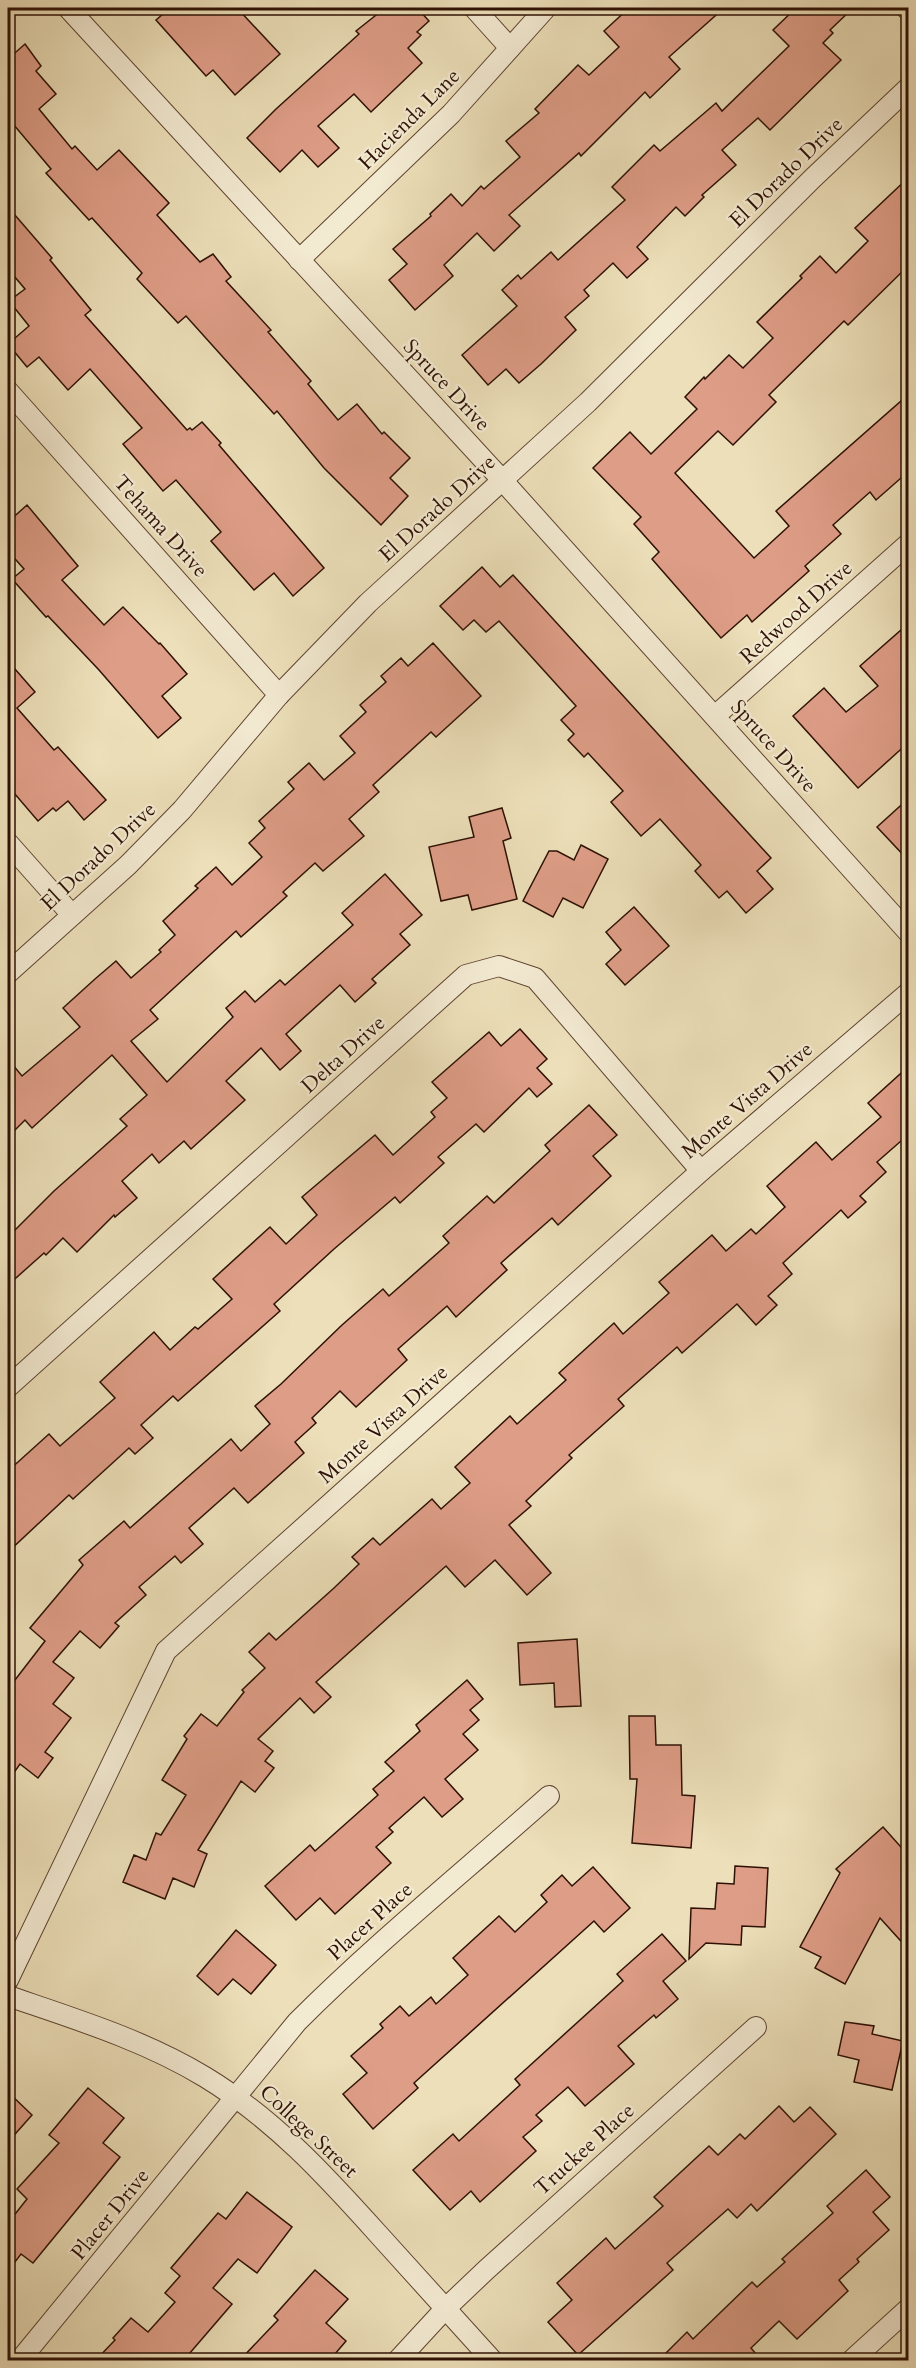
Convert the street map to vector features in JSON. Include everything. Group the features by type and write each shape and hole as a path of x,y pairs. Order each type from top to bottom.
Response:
{"street":[{"name":"Spruce Drive","path":"69,8 503,481 909,932"},
{"path":"474,8 510,48"},
{"name":"Hacienda Lane","path":"299,260 452,114 546,8"},
{"name":"El Dorado Drive","path":"8,973 128,865 182,810 279,695 368,603 588,402 813,178 909,88"},
{"name":"Tehama Drive","path":"8,391 279,695"},
{"name":"Redwood Drive","path":"715,716 909,544"},
{"path":"8,843 72,915"},
{"name":"Delta Drive","path":"8,1387 466,975 499,966 535,978 701,1171"},
{"name":"Monte Vista Drive","path":"8,1980 166,1651 701,1171 909,993"},
{"name":"Placer Place","path":"237,2097 283,2038 333,1987 459,1873 497,1843 549,1796"},
{"name":"College Street","path":"8,1996 131,2040 203,2076 237,2097 271,2123 309,2158 492,2361"},
{"name":"Truckee Place","path":"398,2361 445,2309 756,2027"},
{"name":"Placer Drive","path":"20,2361 237,2097"},
{"path":"852,2361 909,2309"}],"building":[{"path":"170,8 237,8 280,54 235,95 213,70 206,76 156,20"},
{"path":"385,8 417,8 429,21 417,32 421,35 408,48 422,63 371,112 354,94 318,126 339,148 318,167 302,150 280,172 247,138 359,34 356,31"},
{"path":"629,8 724,8 669,57 680,69 650,98 645,92 581,156 579,153 509,215 520,226 494,251 477,233 444,265 453,276 415,310 389,280 407,264 393,249 431,216 430,214 451,194 462,206 481,186 484,189 520,157 506,141 539,113 535,109 578,65 589,75 619,47 604,31"},
{"path":"796,8 853,8 830,30 833,33 823,43 841,60 770,130 758,118 722,150 736,165 702,195 704,197 685,216 676,207 637,247 648,259 627,278 613,263 584,290 589,296 565,317 576,330 541,364 519,383 506,369 488,385 462,355 517,306 502,290 518,275 521,279 551,252 558,260 625,200 612,187 654,145 660,151 716,103 722,111 789,46 773,30"},
{"path":"25,44 41,66 36,71 56,94 39,109 72,149 75,146 97,170 119,150 169,203 157,215 200,262 213,254 231,277 226,281 271,330 268,332 311,381 308,384 338,420 357,404 382,434 384,432 410,458 390,478 408,496 381,525 324,468 277,411 274,414 186,316 178,323 137,279 142,273 92,218 89,220 46,173 51,169 8,118 8,59"},
{"path":"909,177 909,265 848,325 844,321 769,395 776,402 733,445 718,431 675,473 754,558 789,526 776,511 909,394 909,471 876,500 870,492 833,525 841,534 805,566 809,571 752,622 747,615 721,638 652,559 659,552 634,524 641,517 593,468 630,432 651,454 697,409 685,397 729,355 743,368 773,338 757,322 802,278 800,276 820,256 836,273 868,241 855,228"},
{"path":"8,207 52,258 50,260 91,310 85,315 187,430 190,428 192,430 202,422 324,568 293,596 274,573 254,590 211,541 221,532 176,480 163,491 123,444 142,428 90,369 68,390 39,357 27,367 8,344 29,326 9,301 25,289 8,269"},
{"path":"27,505 78,566 62,580 104,625 123,607 160,643 187,674 162,696 181,718 158,738 99,670 12,579 24,569 8,551 8,522"},
{"path":"482,567 500,587 513,575 771,858 757,871 773,889 746,913 727,891 719,898 695,871 701,865 660,819 641,836 611,802 623,791 588,753 584,757 568,740 574,734 561,720 576,706 499,621 486,632 474,620 463,630 440,606"},
{"path":"909,623 909,742 858,788 793,716 824,688 846,712 878,686 860,666"},
{"path":"433,643 481,696 436,737 431,732 373,785 379,792 349,819 364,836 323,871 315,863 283,892 287,896 241,937 236,931 150,1010 158,1019 131,1041 167,1082 233,1017 226,1008 245,991 255,1002 280,980 285,985 353,925 342,913 385,874 422,915 400,934 410,945 372,979 376,983 355,1002 340,985 286,1034 301,1051 280,1070 261,1048 226,1081 245,1100 191,1149 184,1141 159,1163 152,1154 122,1181 137,1198 115,1217 114,1215 77,1252 63,1238 46,1255 44,1253 8,1285 8,1237 54,1191 127,1126 120,1119 147,1095 112,1055 32,1128 25,1120 8,1137 8,1059 22,1076 80,1027 63,1008 95,979 116,961 131,978 161,952 159,950 175,935 163,921 198,888 195,886 216,867 232,885 262,857 249,843 265,828 259,821 294,789 288,782 309,763 324,780 355,753 340,736 366,712 360,705 386,682 381,676 401,658 408,666"},
{"path":"8,661 35,692 17,708 54,750 58,747 106,800 84,820 68,801 56,811 53,808 38,821 8,786"},
{"path":"909,798 909,861 877,827"},
{"path":"502,808 511,838 503,841 517,899 472,910 468,895 441,901 429,847 474,837 469,817"},
{"path":"581,845 608,859 583,908 563,898 553,917 523,901 549,851 557,851 574,860"},
{"path":"634,907 669,946 625,985 606,964 621,950 606,932"},
{"path":"520,1029 547,1059 537,1068 552,1084 537,1097 529,1088 484,1132 476,1124 438,1157 444,1163 400,1203 395,1197 274,1304 280,1311 178,1401 173,1396 141,1425 153,1438 135,1454 129,1448 73,1499 69,1495 8,1552 8,1471 49,1434 60,1446 115,1398 100,1382 154,1332 170,1350 195,1327 198,1329 232,1299 213,1279 270,1227 286,1244 317,1215 302,1197 375,1135 393,1155 435,1117 431,1112 447,1098 432,1082 489,1032 501,1046"},
{"path":"909,1066 909,1134 877,1162 886,1172 860,1196 866,1202 848,1218 841,1210 783,1263 792,1274 768,1296 777,1305 756,1325 737,1304 682,1353 677,1347 618,1399 624,1406 569,1455 572,1458 526,1501 531,1506 509,1525 551,1573 527,1595 495,1560 465,1587 446,1566 316,1682 331,1697 314,1713 300,1698 258,1739 273,1751 265,1761 274,1768 255,1792 241,1781 198,1850 207,1854 194,1887 173,1878 165,1899 123,1882 134,1855 146,1860 156,1833 161,1835 186,1795 162,1780 187,1739 184,1736 201,1714 217,1726 244,1692 242,1690 265,1668 249,1652 269,1633 276,1640 334,1588 359,1564 352,1557 373,1538 380,1545 432,1499 441,1509 470,1483 455,1467 510,1416 517,1424 566,1380 559,1373 614,1323 623,1334 669,1293 659,1282 712,1235 726,1251 751,1229 756,1234 785,1207 767,1186 816,1142 832,1160 881,1117 868,1103"},
{"path":"589,1105 617,1135 593,1156 611,1176 558,1225 552,1218 501,1263 507,1270 456,1317 447,1306 398,1349 407,1360 356,1407 340,1391 312,1418 316,1423 295,1442 304,1453 248,1503 234,1488 189,1528 203,1544 181,1563 175,1556 139,1587 146,1595 115,1623 119,1626 100,1648 80,1631 53,1662 74,1678 53,1704 71,1718 45,1752 53,1758 38,1778 20,1764 8,1781 8,1689 45,1641 30,1628 83,1565 79,1560 124,1521 130,1528 231,1439 241,1451 270,1424 255,1406 383,1289 389,1296 449,1243 443,1236 487,1196 494,1203 550,1151 545,1145"},
{"path":"577,1639 581,1706 555,1707 554,1683 520,1685 518,1643"},
{"path":"467,1680 483,1699 470,1710 479,1720 463,1734 478,1750 445,1779 463,1799 442,1817 424,1797 389,1828 393,1832 376,1847 391,1863 335,1914 320,1898 296,1920 265,1886 310,1845 315,1851 378,1795 373,1789 394,1771 385,1762 420,1731 416,1725"},
{"path":"629,1716 655,1716 656,1745 681,1745 682,1795 695,1796 691,1848 632,1843 637,1779 630,1779"},
{"path":"883,1827 909,1856 909,1950 880,1918 845,1984 815,1968 821,1957 800,1947 840,1873 836,1869"},
{"path":"735,1866 768,1868 765,1927 742,1926 741,1945 706,1943 689,1959 691,1908 715,1909 717,1883 734,1884"},
{"path":"593,1867 630,1908 604,1932 594,1921 414,2083 418,2088 373,2129 343,2094 367,2073 351,2056 383,2028 380,2024 400,2006 409,2016 431,1997 436,2004 468,1975 453,1958 499,1916 515,1932 547,1902 541,1895 562,1875 572,1886"},
{"path":"236,1930 276,1965 251,1994 233,1979 218,1995 197,1976"},
{"path":"662,1934 686,1961 663,1981 678,1999 656,2018 654,2015 618,2046 634,2064 585,2106 568,2087 536,2115 542,2121 523,2137 536,2151 480,2202 471,2191 450,2210 413,2170 453,2134 459,2141 520,2085 515,2079 623,1981 617,1974"},
{"path":"845,2022 874,2026 872,2034 903,2041 892,2090 854,2082 859,2060 838,2055"},
{"path":"88,2088 124,2118 103,2143 120,2157 33,2263 21,2254 8,2271 8,2223 27,2199 17,2189 59,2143 49,2135"},
{"path":"8,2092 32,2115 8,2142"},
{"path":"779,2106 794,2122 810,2107 836,2134 757,2211 751,2204 737,2218 728,2209 667,2263 673,2270 578,2355 548,2322 572,2300 557,2283 606,2238 615,2249 663,2206 654,2197 709,2146 718,2155 740,2134 745,2139"},
{"path":"866,2170 890,2197 873,2212 889,2230 857,2259 859,2262 839,2280 848,2291 797,2339 779,2321 751,2348 762,2361 658,2361 687,2332 693,2339 752,2282 757,2287 785,2262 782,2259 833,2213 827,2206"},
{"path":"247,2192 292,2227 257,2273 238,2259 213,2288 232,2304 183,2361 95,2361 115,2340 113,2338 131,2318 148,2332 175,2302 165,2293 180,2276 171,2268 218,2213 226,2219"},
{"path":"315,2270 348,2299 326,2323 346,2341 329,2361 239,2361 278,2320 274,2316"}]}
